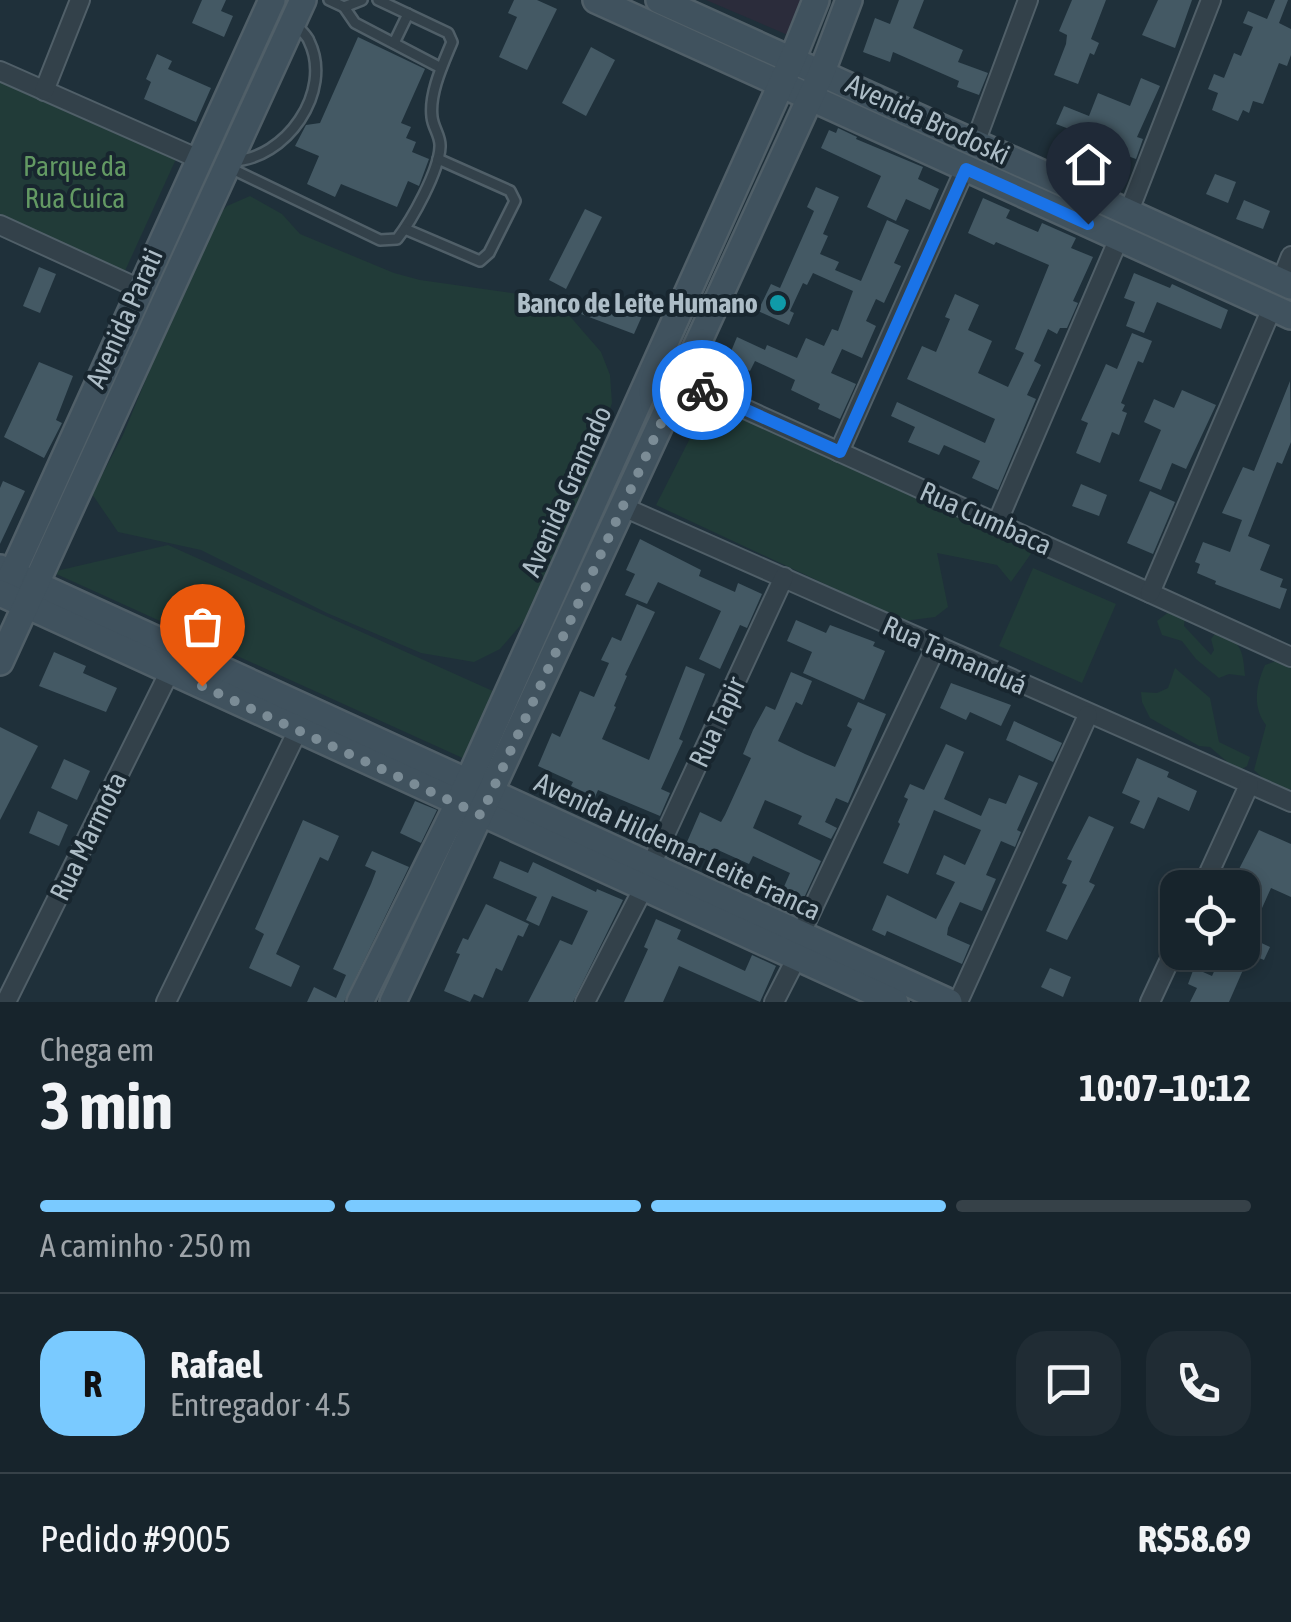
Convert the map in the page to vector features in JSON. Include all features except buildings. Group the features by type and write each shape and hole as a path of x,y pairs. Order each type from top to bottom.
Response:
{"street":[{"path":"44,92 80,0"},
{"name":"Avenida Parati","path":"3,586 272,0"},
{"name":"Avenida Brodoski","path":"596,0 781,85 815,85 975,143 1286,284"},
{"name":"Avenida Brodoski","path":"659,0 792,60 815,85 966,169 1282,312"},
{"name":"Avenida Gramado","path":"393,1002 475,799 816,0"},
{"name":"Avenida Gramado","path":"360,1002 475,799 621,506 815,85 849,0"},
{"path":"975,143 1028,0"},
{"path":"1129,212 1211,0"},
{"name":"Avenida Parati","path":"0,662 298,11"},
{"path":"0,71 199,159"},
{"path":"840,452 966,169"},
{"path":"0,225 142,290"},
{"path":"997,523 1119,238"},
{"path":"1286,284 1291,256"},
{"path":"1150,593 1282,312"},
{"name":"Rua Cumbaca","path":"681,380 1291,657"},
{"name":"Rua Tamanduá","path":"621,506 1291,802"},
{"name":"Rua Tapir","path":"585,1002 647,877 784,578"},
{"name":"Avenida Hildemar Leite Franca","path":"3,586 32,594 798,946 949,1002"},
{"name":"Avenida Hildemar Leite Franca","path":"32,594 170,670 298,730 475,799"},
{"path":"774,1002 936,646"},
{"name":"Rua Marmota","path":"6,1002 170,670"},
{"path":"958,1002 1088,715"},
{"path":"166,1002 298,730"},
{"path":"1210,870 1249,785"},
{"name":"Avenida Hildemar Leite Franca","path":"798,946 895,1002"},
{"path":"1150,1002 1165,970"}],"lane":[{"path":"330,0 344,7 355,23 441,68"},
{"path":"344,7 362,0"},
{"path":"227,163 380,240 397,238 406,228 438,159 440,140 432,117 441,68 452,38 378,0"},
{"path":"227,163 261,154 304,118 314,86 314,61 298,11"},
{"path":"394,43 408,14"},
{"path":"406,228 480,261 489,253 515,201 510,191 438,159"}],"shaded area":[{"path":"706,0 811,0 790,36"}],"green space":[{"name":"Parque da Rua Cuica","path":"0,82 176,159 124,273 0,215"},
{"path":"250,196 282,214 300,234 394,273 540,297 561,306 601,352 610,375 612,403 596,449 593,476 538,605 500,649 474,662 421,653 327,613 201,550 118,532 92,494 123,435 209,226 227,206"},
{"path":"709,401 1035,548 1011,582 997,565 937,553 948,607 935,617 904,621 656,505"},
{"path":"168,545 495,692 467,760 52,572"},
{"path":"1033,568 1116,604 1082,683 999,646"},
{"path":"1170,611 1185,616 1184,626 1211,655 1215,634 1236,643 1242,653 1245,676 1229,674 1219,678 1182,641 1162,635 1157,621"},
{"path":"1276,661 1291,668 1291,789 1275,789 1254,770 1266,725 1257,703 1258,688 1265,665"},
{"path":"1175,668 1210,698 1219,742 1250,757 1247,766 1242,769 1231,765 1210,747 1199,746 1150,718 1141,692 1157,693 1168,688"}],"way so far":[{"path":"202,686 481,815 681,380 702,390"}],"place":[{"name":"Banco de Leite Humano","path":"778,303"}],"route":[{"path":"702,390 840,452 966,169 1088,224"}]}
